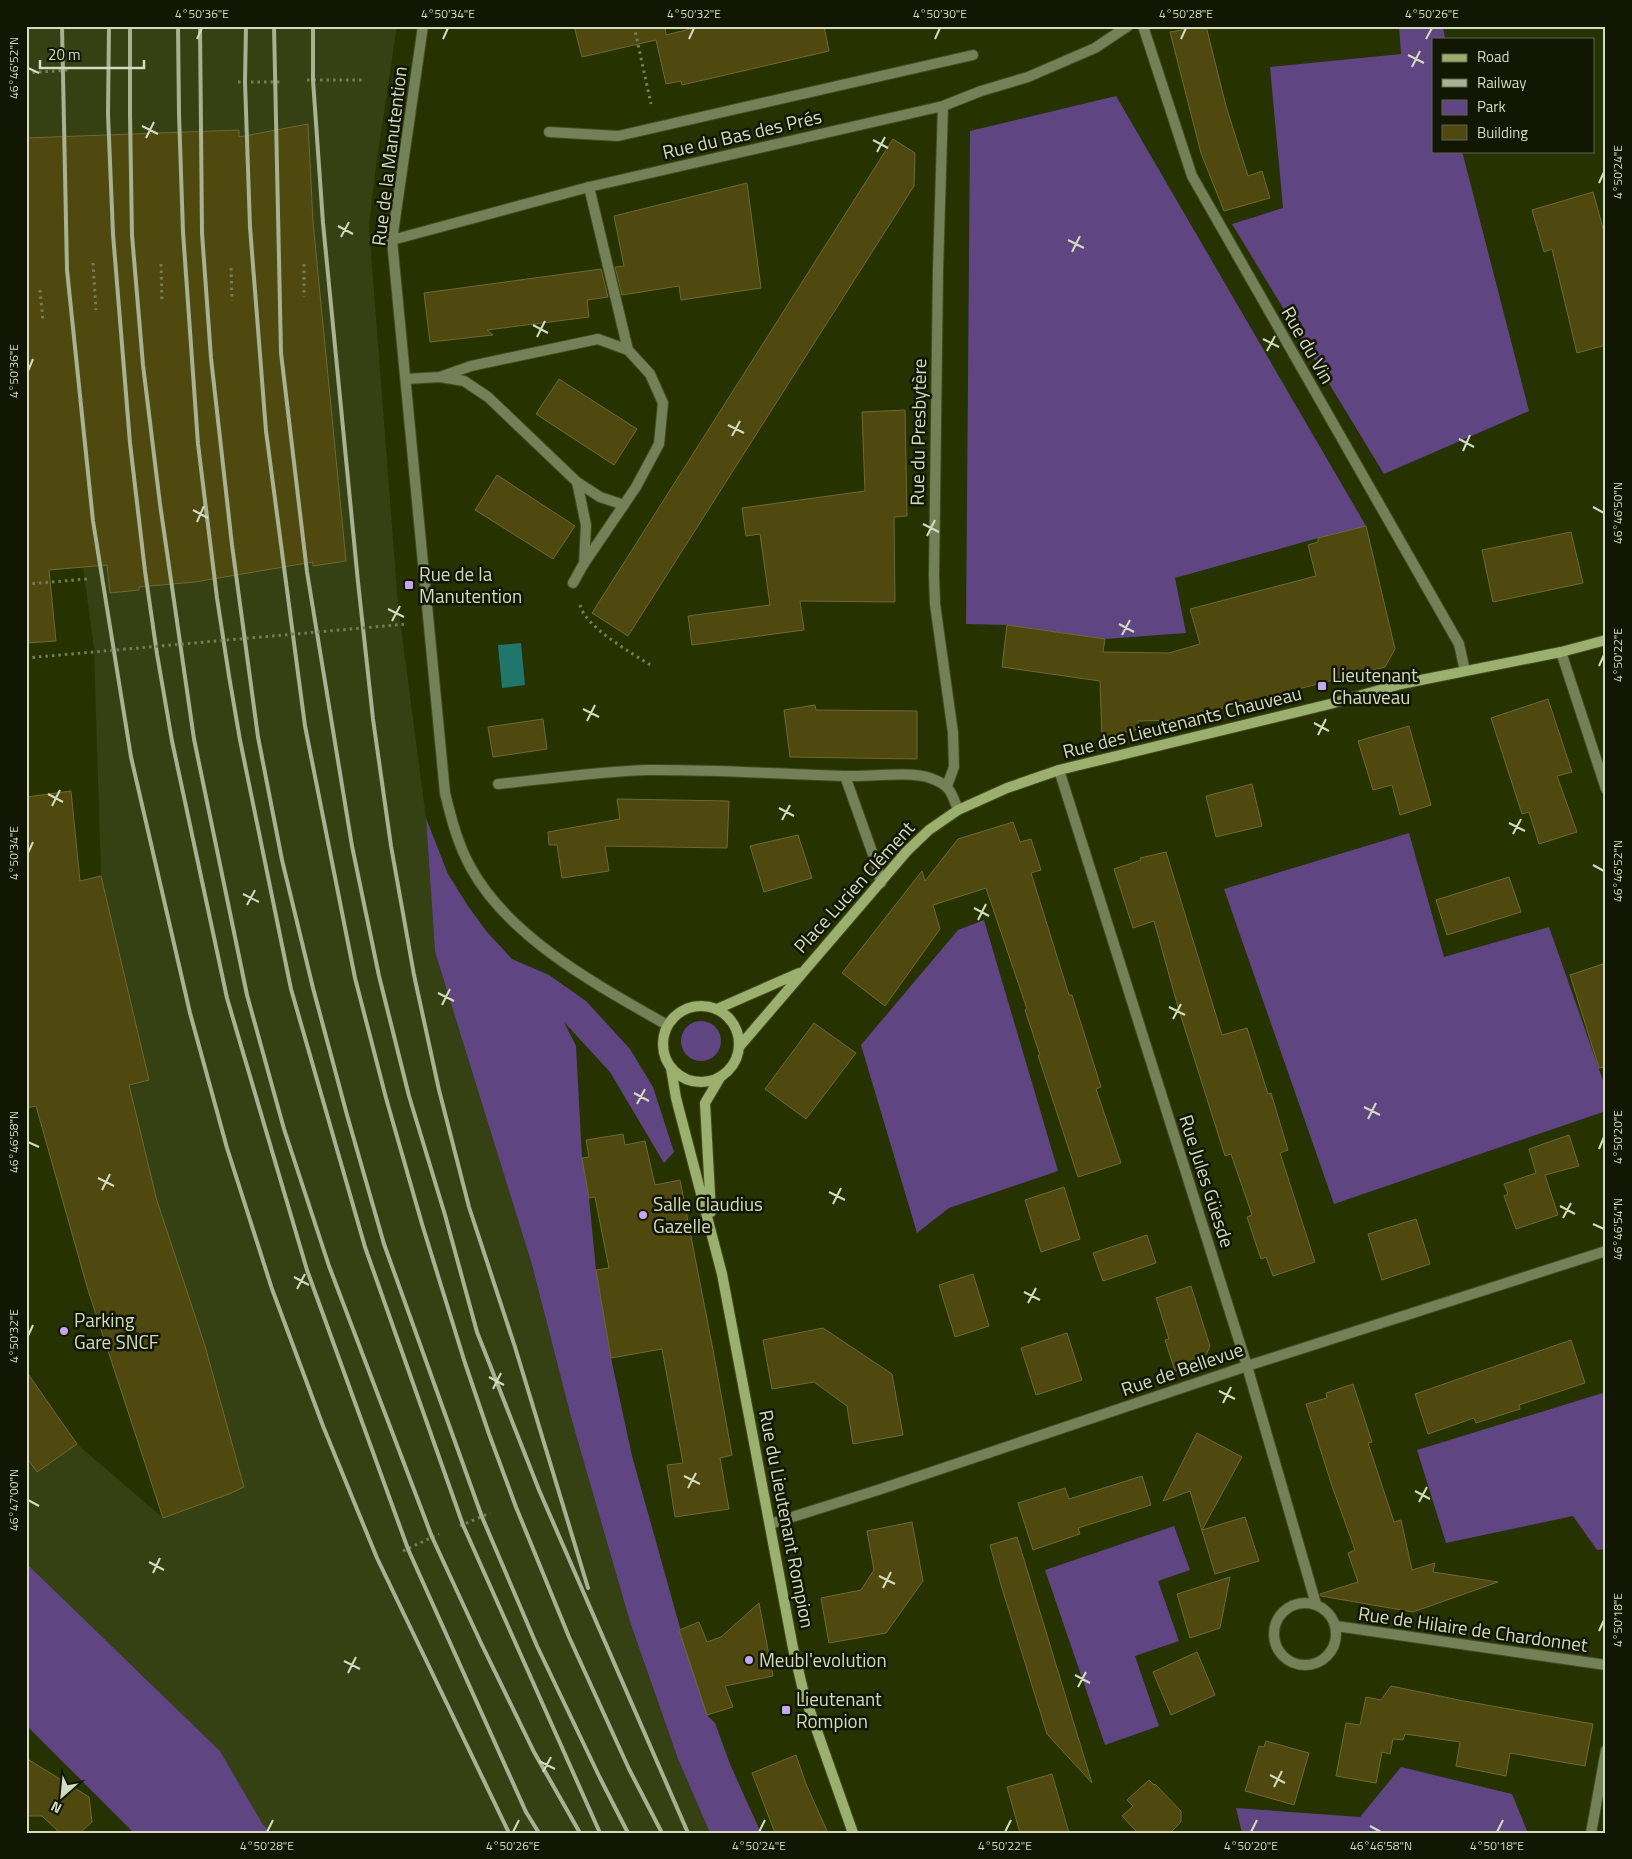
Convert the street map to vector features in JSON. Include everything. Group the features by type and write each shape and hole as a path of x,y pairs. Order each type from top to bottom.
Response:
{"street":[{"name":"Rue de la Manutention","path":"423,26 392,240 445,793 454,829 470,868 496,904 559,960 624,1001 667,1025"},
{"name":"Rue du Bas des Prés","path":"392,240 589,187 943,106 981,91 1028,77 1095,48 1128,26"},
{"name":"Rue du Vin","path":"1143,26 1192,176 1459,644 1464,671"},
{"path":"549,132 618,136 973,55"},
{"name":"Rue du Presbytère","path":"943,106 938,270 934,575 935,604 953,733 954,767 947,786"},
{"path":"589,187 628,350"},
{"path":"440,377 471,366 598,339 628,350 650,374 662,403 659,444 624,505 573,583"},
{"path":"406,379 440,377 464,381 488,398 577,482 600,497 624,505"},
{"path":"577,482 586,525 584,565"},
{"name":"Rue des Lieutenants Chauveau","path":"958,810 1007,788 1059,770 1330,704 1401,684 1561,652 1606,640"},
{"path":"1561,652 1606,789"},
{"path":"498,784 644,770 710,770 845,776 913,775 928,777 947,786 951,791 958,810"},
{"name":"Rue Jules Güesde","path":"1059,770 1247,1366 1316,1604"},
{"path":"845,776 876,863 881,883"},
{"name":"Place Lucien Clément","path":"721,1076 730,1069 737,1058 739,1047 907,851 928,830 958,810"},
{"name":"Place Lucien Clément","path":"667,1025 674,1016 684,1009 694,1006 717,1008 803,972"},
{"path":"717,1008 727,1015 734,1024 739,1035 739,1047"},
{"path":"667,1025 663,1035 662,1047 665,1058 671,1068 689,1080 700,1082 711,1081 721,1076"},
{"name":"Rue du Lieutenant Rompion","path":"671,1068 676,1098 722,1274 793,1648 804,1694 854,1833"},
{"name":"Rue du Lieutenant Rompion","path":"713,1235 705,1103 721,1076"},
{"name":"Rue de Bellevue","path":"770,1524 881,1489 1247,1366 1606,1250"},
{"path":"1305,1602 1316,1604 1328,1613 1336,1626 1334,1646 1320,1662 1310,1665 1299,1665 1282,1655 1276,1646 1274,1626 1286,1608 1295,1604 1305,1602"},
{"name":"Rue de Hilaire de Chardonnet","path":"1336,1626 1606,1666"},
{"path":"1591,1833 1606,1750"}],"path":[{"path":"634,26 656,127"},
{"path":"26,74 68,70"},
{"path":"307,80 365,80"},
{"path":"238,82 281,82"},
{"path":"93,263 96,310"},
{"path":"160,264 162,303"},
{"path":"304,264 304,297"},
{"path":"231,268 232,301"},
{"path":"40,290 44,321"},
{"path":"26,584 88,579"},
{"path":"573,583 582,612 602,632 652,666"},
{"path":"26,658 407,624"},
{"path":"460,1526 490,1513"},
{"path":"403,1551 439,1534"}],"shaded area":[{"path":"26,26 397,26 369,226 398,604 426,818 435,952 532,1265 572,1421 630,1622 678,1759 710,1833 271,1833 262,1823 220,1751 26,1563 26,1371 77,1444 163,1518 88,1290 36,1106 149,1079 101,876 94,649 83,567 26,572"}],"green space":[{"path":"1399,26 1443,26 1445,38 1432,38 1432,152 1462,152 1529,411 1384,474 1232,224 1283,208 1270,67 1401,54"},
{"path":"1116,96 1366,526 1175,578 1186,633 1105,639 1007,625 966,624 970,131"},
{"path":"426,818 448,874 487,932 512,959 549,975 586,1001 630,1049 653,1087 674,1152 664,1163 610,1072 564,1022 576,1046 582,1158 589,1198 596,1270 611,1358 632,1456 686,1649 707,1715 715,1723 730,1764 761,1833 710,1833 678,1759 630,1622 572,1421 532,1265 435,952"},
{"path":"1409,833 1444,957 1549,927 1606,1089 1606,1111 1334,1204 1224,889"},
{"path":"984,920 1058,1171 949,1208 917,1233 861,1045 958,930"},
{"path":"701,1021 715,1027 721,1041 715,1055 701,1061 687,1055 681,1041 687,1027"},
{"path":"1606,1392 1606,1549 1597,1550 1573,1516 1446,1543 1417,1450"},
{"path":"1174,1526 1190,1570 1158,1581 1179,1641 1135,1656 1159,1726 1105,1745 1045,1570"},
{"path":"26,1563 220,1751 262,1823 271,1833 134,1833 26,1725"},
{"path":"1401,1767 1512,1794 1528,1833 1242,1833 1236,1808 1360,1817"}],"water":[{"path":"521,643 525,685 502,688 498,645"}],"building":[{"path":"574,26 665,26 666,35 702,26 824,26 829,51 682,85 681,81 666,84 656,40 582,57"},
{"path":"1206,26 1226,106 1248,176 1262,171 1270,198 1224,211 1201,153 1170,32"},
{"path":"308,124 313,222 346,561 313,566 313,562 195,582 139,587 139,590 110,593 107,565 49,570 56,641 26,643 26,138 239,130 239,137"},
{"path":"893,139 915,153 914,186 628,636 592,613"},
{"path":"747,183 761,288 681,300 679,286 622,295 615,267 624,266 614,216"},
{"path":"1593,192 1606,239 1606,345 1577,353 1552,249 1544,252 1532,210"},
{"path":"601,269 608,297 587,300 589,317 487,330 493,335 430,342 424,293"},
{"path":"559,379 637,429 614,465 536,414"},
{"path":"905,410 907,516 894,517 895,602 800,601 804,630 692,645 688,616 770,605 760,534 746,536 742,508 865,491 862,412"},
{"path":"497,475 575,526 553,559 475,510"},
{"path":"1366,526 1395,649 1385,667 1176,720 1138,721 1138,729 1102,738 1100,681 1002,667 1007,625 1105,639 1103,652 1169,653 1200,644 1190,609 1316,576 1308,545 1318,542 1318,538"},
{"path":"1571,532 1583,583 1493,602 1482,550"},
{"path":"1548,699 1572,772 1557,776 1577,832 1539,844 1529,812 1522,814 1491,718"},
{"path":"815,705 816,710 917,711 917,759 790,757 784,710"},
{"path":"543,719 547,749 493,757 488,727"},
{"path":"1409,726 1431,805 1400,815 1392,785 1373,790 1358,741"},
{"path":"1252,784 1262,826 1216,837 1206,796"},
{"path":"71,791 80,881 101,876 149,1080 129,1085 157,1201 205,1346 244,1487 163,1518 88,1290 36,1106 26,1108 26,797"},
{"path":"617,799 729,801 727,848 605,846 609,871 562,878 557,845 549,845 548,832 620,819"},
{"path":"1013,822 1020,842 1031,839 1041,870 1031,873 1069,995 1072,995 1101,1087 1096,1089 1121,1163 1078,1177 1038,1055 1040,1055 1025,1010 1027,1009 986,888 933,905 940,929 885,1006 842,973 922,871 925,881 958,839"},
{"path":"798,835 812,878 764,892 750,846"},
{"path":"1166,852 1222,1035 1247,1028 1268,1094 1271,1093 1288,1150 1280,1153 1315,1262 1273,1276 1266,1257 1261,1259 1247,1217 1252,1215 1231,1154 1225,1156 1178,1007 1154,921 1133,928 1114,869 1141,860 1140,858"},
{"path":"1509,877 1521,912 1447,935 1436,900"},
{"path":"1606,963 1606,1067 1599,1068 1570,975"},
{"path":"814,1023 856,1053 806,1119 765,1089"},
{"path":"623,1134 625,1145 645,1141 655,1185 680,1180 732,1455 720,1458 729,1509 675,1517 667,1465 683,1463 662,1349 611,1358 596,1270 609,1268 595,1197 589,1198 582,1158 589,1157 586,1140"},
{"path":"1569,1135 1579,1166 1545,1175 1558,1215 1516,1229 1504,1196 1508,1194 1504,1184 1536,1173 1529,1149"},
{"path":"1064,1187 1080,1239 1041,1252 1025,1200"},
{"path":"1416,1219 1430,1264 1382,1280 1368,1234"},
{"path":"1147,1235 1156,1263 1103,1281 1093,1253"},
{"path":"973,1274 989,1326 955,1337 939,1285"},
{"path":"1191,1286 1210,1346 1203,1362 1175,1371 1165,1340 1169,1339 1156,1298"},
{"path":"823,1328 892,1374 903,1435 853,1444 847,1406 814,1382 772,1389 763,1340"},
{"path":"1067,1333 1082,1380 1036,1395 1021,1348"},
{"path":"1571,1340 1585,1383 1519,1405 1520,1409 1476,1423 1474,1418 1428,1434 1415,1394"},
{"path":"26,1371 77,1444 37,1472 26,1457"},
{"path":"1353,1384 1372,1442 1368,1443 1394,1522 1401,1520 1412,1570 1435,1563 1433,1572 1498,1582 1413,1612 1321,1596 1320,1594 1358,1582 1348,1553 1355,1550 1306,1404 1327,1398 1326,1393"},
{"path":"1197,1433 1242,1457 1202,1530 1245,1517 1259,1561 1215,1574 1190,1491 1163,1501"},
{"path":"1142,1476 1151,1505 1078,1528 1080,1534 1033,1550 1018,1503 1065,1488 1069,1499"},
{"path":"912,1522 923,1581 886,1633 829,1643 821,1598 861,1590 874,1570 867,1531"},
{"path":"1017,1537 1092,1783 1047,1734 1001,1585 990,1545"},
{"path":"1230,1577 1220,1628 1190,1638 1177,1594"},
{"path":"759,1603 773,1676 725,1686 733,1707 707,1715 679,1630 699,1622 707,1642 721,1637"},
{"path":"1197,1652 1215,1695 1171,1715 1153,1672"},
{"path":"1391,1686 1593,1724 1585,1766 1510,1753 1506,1776 1456,1766 1460,1742 1405,1734 1403,1740 1393,1739 1390,1754 1382,1752 1376,1783 1336,1776 1346,1723 1360,1725 1366,1697 1381,1700"},
{"path":"1266,1741 1309,1753 1294,1805 1245,1791 1259,1746 1264,1747"},
{"path":"796,1755 806,1784 828,1833 775,1833 752,1773"},
{"path":"26,1758 89,1797 92,1822 80,1833 60,1833 42,1816 26,1816"},
{"path":"1052,1774 1069,1833 1020,1833 1007,1787"},
{"path":"1149,1780 1181,1811 1181,1822 1170,1833 1138,1833 1122,1816 1133,1806 1127,1800"}],"railway":[{"path":"62,26 67,270 93,521 131,757 190,1013 227,1148 272,1289 323,1426 377,1558 509,1833"},
{"path":"109,26 108,114 113,234 130,443 145,571 172,741 227,998 307,1270 408,1549 526,1812 539,1833"},
{"path":"130,26 132,235 143,365 160,504 194,739 247,995 284,1129 329,1266 432,1537 534,1752 580,1833"},
{"path":"178,26 183,232 198,444 217,598 229,676 240,740 291,989 365,1247 463,1525 600,1833"},
{"path":"200,26 202,233 211,358 232,545 258,737 282,860 313,988 384,1244 482,1517 537,1646 628,1833"},
{"path":"246,26 245,82 250,227 266,431 305,726 355,978 386,1098 422,1224 489,1434 516,1507 569,1637 629,1769 662,1833"},
{"path":"274,26 281,353 307,572 352,846 379,976 409,1096 445,1215 477,1332 539,1490 688,1833"},
{"path":"313,26 313,80 323,223 358,582 373,719 391,846 414,975 439,1090 469,1207 515,1347 588,1588"}],"place":[{"name":"Rue de la Manutention","path":"409,585"},
{"name":"Lieutenant Chauveau","path":"1322,686"},
{"name":"Salle Claudius Gazelle","path":"643,1215"},
{"name":"Parking Gare SNCF","path":"64,1331"},
{"name":"Meubl'evolution","path":"749,1660"},
{"name":"Lieutenant Rompion","path":"786,1710"}]}
